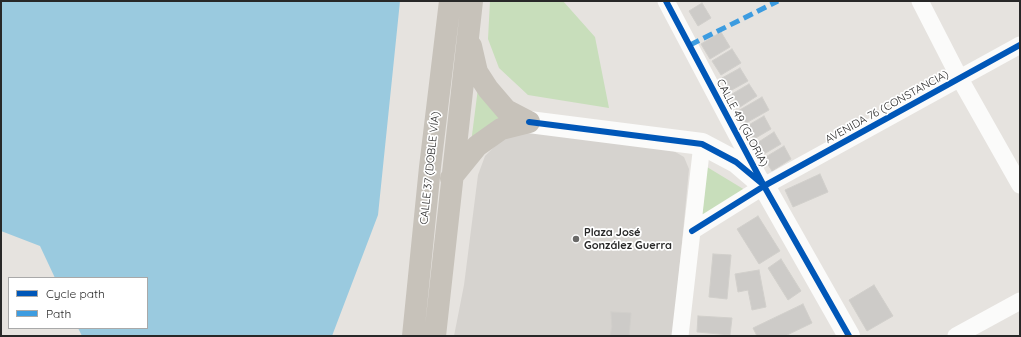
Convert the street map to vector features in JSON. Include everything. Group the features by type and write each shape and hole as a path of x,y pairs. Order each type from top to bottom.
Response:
{"highway":[{"name":"CALLE 37 (DOBLE VÍA)","path":"413,336 430,167 450,1"},
{"name":"CALLE 37 (DOBLE VÍA)","path":"435,336 451,178 472,1"},
{"path":"468,32 477,72 488,89 506,110 529,122"},
{"path":"451,178 477,146 500,129 529,122"}],"street":[{"name":"CALLE 49 (GLORIA)","path":"666,1 764,186 849,336"},
{"path":"920,1 960,79 1020,185"},
{"name":"AVENIDA 76 (CONSTANCIA)","path":"692,230 764,186 1020,45"},
{"path":"529,122 702,144 736,162 764,186"},
{"path":"680,336 702,144"},
{"path":"956,336 1020,301"}],"green space":[{"path":"490,1 563,1 595,37 609,108 528,95 499,68 488,39"},
{"path":"478,88 508,117 471,143"},
{"path":"707,167 745,190 702,217"}],"shaded area":[{"name":"Plaza José González Guerra","path":"526,131 670,149 684,157 689,169 673,336 454,336 464,285 478,175 485,156 501,140"}],"water":[{"path":"1,1 400,1 378,215 332,336 82,336 78,329 148,329 148,277 55,277 40,246 1,231"}],"building":[{"path":"702,3 711,18 698,26 689,11"},
{"path":"721,32 730,47 710,59 701,44"},
{"path":"732,49 741,63 721,75 712,61"},
{"path":"740,68 748,81 730,91 722,78"},
{"path":"749,84 757,96 740,107 732,94"},
{"path":"762,97 769,110 746,123 738,111"},
{"path":"764,116 771,129 754,139 747,126"},
{"path":"774,132 781,144 764,154 757,143"},
{"path":"784,146 791,159 772,171 764,158"},
{"path":"820,174 828,192 793,207 785,190"},
{"path":"758,216 780,251 759,264 737,229"},
{"path":"713,254 731,255 727,299 709,297"},
{"path":"781,259 801,291 788,300 768,268"},
{"path":"759,270 766,307 752,310 748,290 738,292 735,274"},
{"path":"874,285 893,316 867,331 849,300"},
{"path":"803,304 812,323 785,336 757,336 753,328"},
{"path":"611,312 631,313 629,336 610,336 612,327"},
{"path":"698,316 732,318 730,335 697,332"}],"marked path":[{"path":"690,45 778,1"}],"cycle path":[{"path":"666,1 764,186 849,336"},
{"path":"692,231 764,186 1020,45"},
{"path":"529,122 702,144 736,162 760,182"}],"place":[{"name":"Plaza José González Guerra","path":"576,239"}]}
